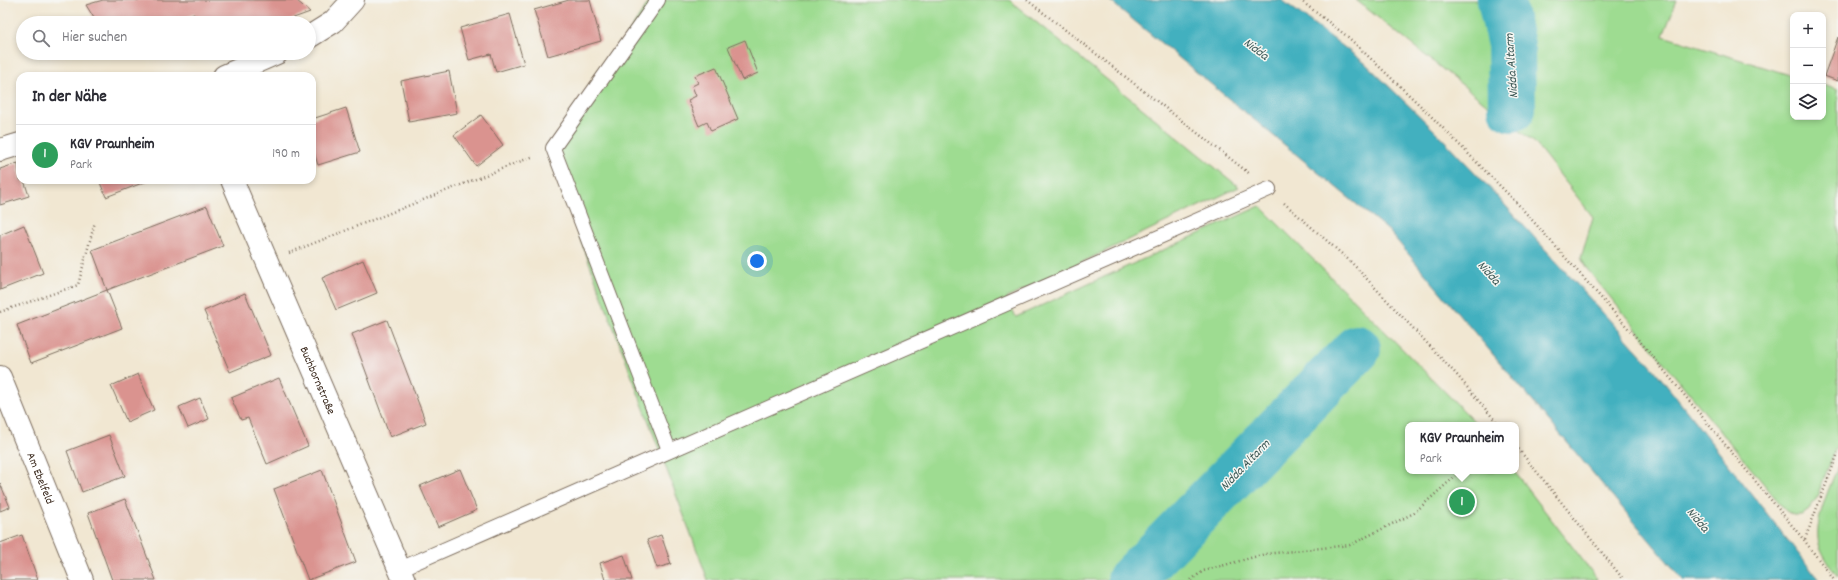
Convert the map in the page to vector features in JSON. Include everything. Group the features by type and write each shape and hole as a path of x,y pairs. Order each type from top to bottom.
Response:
{"street":[{"path":"316,33 333,22 353,0"},
{"path":"233,72 261,60"},
{"path":"0,150 16,145"},
{"name":"Buchbornstraße","path":"234,184 402,574"},
{"name":"Am Ebelfeld","path":"0,377 82,580"}],"lane":[{"path":"658,0 553,148 669,450"},
{"path":"402,574 669,450 1269,189"}],"path":[{"path":"1028,0 1269,189 1351,262 1456,374 1496,422"},
{"path":"1300,0 1348,37 1426,111 1517,203 1643,345 1804,540 1834,580"},
{"path":"267,262 553,148"},
{"path":"0,312 78,285 95,222"},
{"path":"1519,450 1624,580"},
{"path":"1804,540 1838,453"},
{"path":"1191,580 1203,571 1265,554 1350,546 1414,513 1458,474"}],"green space":[{"path":"650,0 1009,0 1239,187 1007,298 1016,317 1260,206 1475,422 1405,422 1405,474 1516,474 1598,580 708,580 549,155"},
{"path":"1356,0 1677,0 1663,36 1790,75 1790,120 1826,120 1826,86 1838,90 1838,442 1816,499 1808,511 1801,515 1793,515 1786,511 1587,269 1581,258 1593,217 1535,143"},
{"path":"1838,466 1838,577 1827,561 1819,544 1818,525 1823,505"}],"water":[{"name":"Nidda","path":"1109,0 1282,0 1365,63 1436,132 1485,183 1653,368 1819,580 1683,580 1389,231"}],"building":[{"path":"103,0 296,0 310,12 299,16 195,16 194,14 189,16 93,16 86,5"},
{"path":"569,0 590,0 601,41 548,56 534,10"},
{"path":"510,14 524,64 496,72 491,54 469,60 460,28"},
{"path":"1838,37 1838,81 1826,77 1826,70"},
{"path":"745,40 758,73 742,80 728,47"},
{"path":"716,67 738,119 711,131 707,122 699,126 688,100 696,96 692,86 698,83 695,76"},
{"path":"449,71 457,113 409,122 401,81"},
{"path":"346,108 360,152 318,165 316,159 316,118"},
{"path":"481,115 503,145 476,166 454,135"},
{"path":"16,164 16,184 25,184 29,196 0,205 0,169"},
{"path":"101,184 140,184 106,197"},
{"path":"207,206 223,246 107,290 92,250"},
{"path":"24,225 43,273 0,290 0,235"},
{"path":"363,260 377,293 336,310 322,278"},
{"path":"107,290 122,328 31,363 17,325"},
{"path":"245,293 271,355 230,372 204,311"},
{"path":"387,320 426,423 390,437 352,334"},
{"path":"138,374 154,410 127,422 111,386"},
{"path":"279,378 308,446 267,464 248,418 241,420 231,398"},
{"path":"200,398 209,419 188,428 179,407"},
{"path":"109,435 125,476 82,492 67,451"},
{"path":"460,469 477,510 438,527 420,486"},
{"path":"322,470 356,562 308,580 274,489"},
{"path":"0,483 10,507 0,511"},
{"path":"125,499 156,580 112,580 88,513"},
{"path":"22,535 38,580 0,580 0,543"},
{"path":"661,535 671,564 657,568 647,540"},
{"path":"624,555 632,580 605,580 600,563"}],"waterway":[{"name":"Nidda Altarm","path":"1501,0 1511,45 1512,108"},
{"name":"Nidda Altarm","path":"1131,580 1357,349"}],"place":[{"name":"KGV Praunheim","path":"1462,502"}]}
